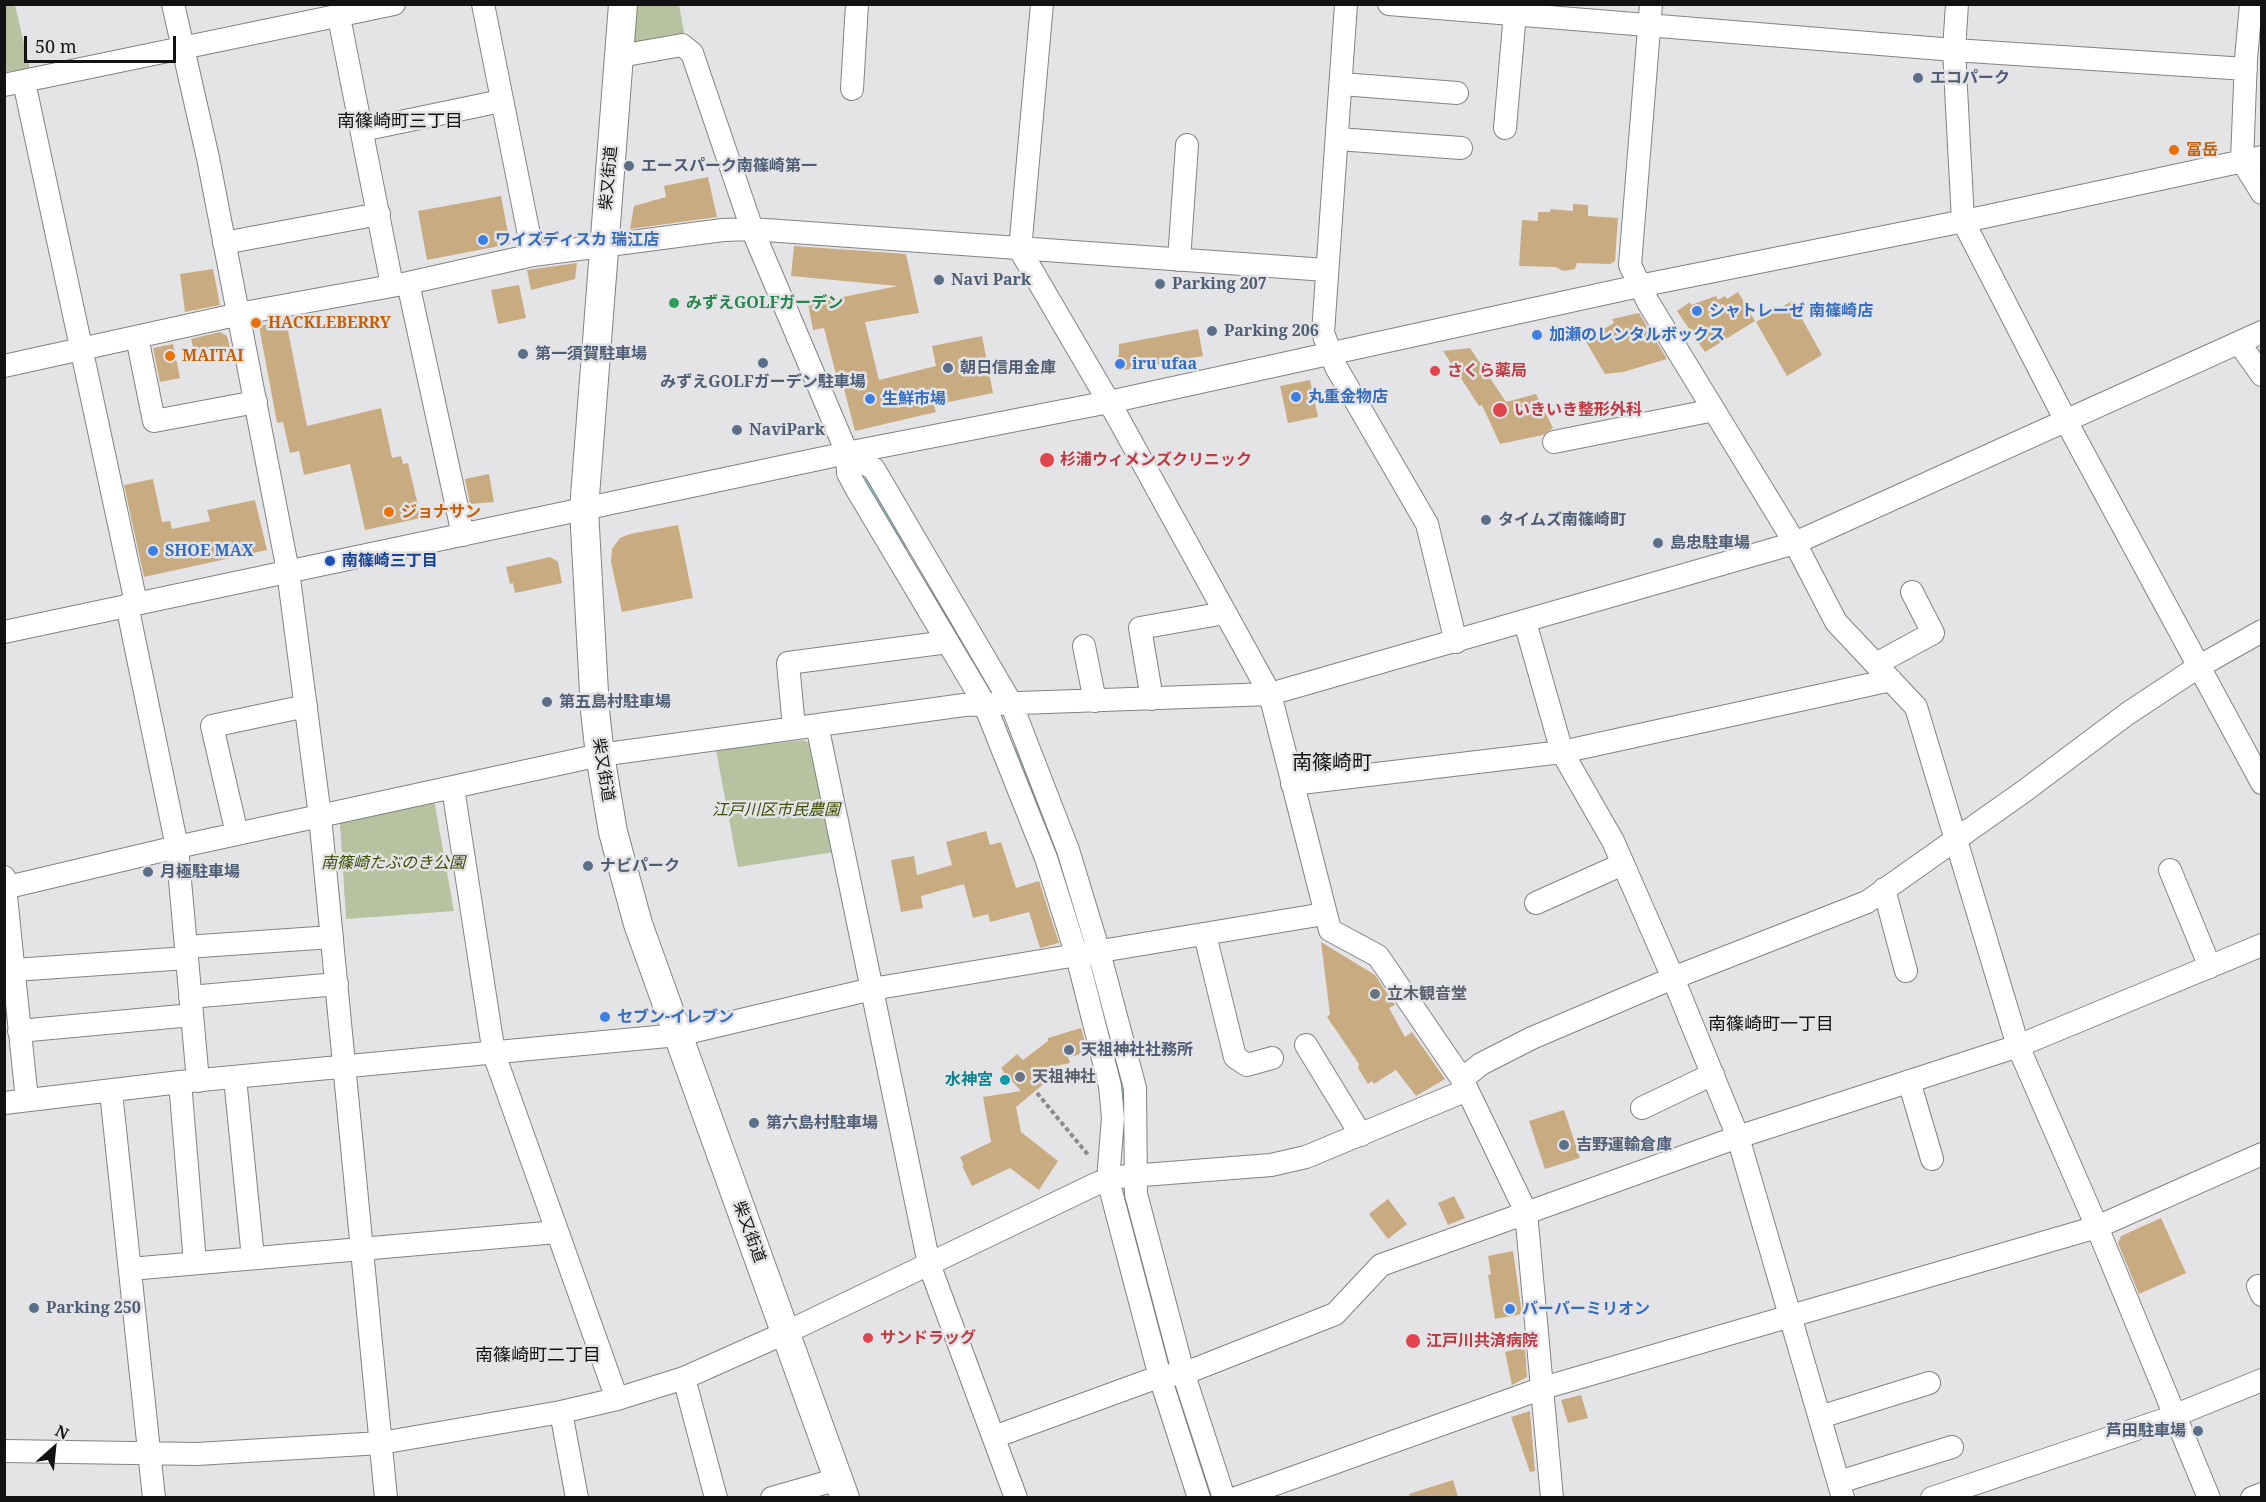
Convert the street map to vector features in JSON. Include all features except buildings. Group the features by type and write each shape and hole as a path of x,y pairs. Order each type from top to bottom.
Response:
{"main road":[{"name":"柴又街道","path":"623,4 584,509 595,711 600,755 613,832 638,924 841,1488"}],"street":[{"path":"173,4 208,158 288,571 320,816 386,1497"},
{"path":"195,1263 189,1082 191,1006 177,847 81,350 14,84 183,49 315,13 339,17 394,4"},
{"path":"483,4 533,255"},
{"path":"852,89 857,4"},
{"path":"1042,4 1020,249 1109,402 1270,694 1324,914 1330,930 1378,956 1464,1084 1526,1212 1552,1497"},
{"path":"1346,4 1323,333 1329,351 1427,524 1456,642"},
{"path":"1389,4 1515,13 1651,15 1954,50 2246,69"},
{"path":"1957,4 1954,50 1963,221 2066,421 2262,783"},
{"path":"2252,4 2246,69 2252,159 2262,193"},
{"path":"1505,128 1515,13"},
{"path":"1651,15 1630,265 1639,286 1795,543 1836,622 1916,707 1953,838 2018,1046 2097,1227 2209,1497"},
{"path":"339,17 379,214 400,284 463,535"},
{"path":"620,56 682,45 692,53 752,229 847,453 848,473 984,704 1046,858 1077,956 1110,1086 1123,1177 1199,1497"},
{"path":"1342,84 1457,93"},
{"path":"362,130 501,101"},
{"path":"1338,139 1461,148"},
{"path":"1179,260 1187,144"},
{"path":"4,632 847,453 1109,402 1329,351 1963,221 2252,159"},
{"path":"224,243 379,214"},
{"path":"4,366 237,315 400,284 533,255 752,229 1326,270"},
{"path":"27,1100 5,884 600,755 984,704 1270,694 1795,543 2262,332"},
{"path":"137,337 154,421 256,402"},
{"path":"2239,343 2262,375"},
{"path":"1554,441 1714,410"},
{"path":"847,453 874,469 1011,702 1068,850 1100,952 1135,1088 1137,1116 1123,1177"},
{"path":"1292,784 1562,752 1883,672 1933,633 1912,592"},
{"path":"1152,699 1140,628 1225,613"},
{"path":"1525,622 1562,752 1623,864 1673,978 1738,1137 1841,1490 1952,1447"},
{"path":"4,1451 151,1451 197,1454 381,1443 561,1412 617,1399 684,1378 785,1333 1098,1183 1123,1177 1271,1165 1306,1156 1360,1135 1464,1084 1481,1064 1532,1038 1673,978 1867,902 1953,838 2023,792 2127,714 2198,667 2262,631"},
{"path":"794,728 788,663 948,642"},
{"path":"1084,646 1095,700"},
{"path":"237,834 212,726 306,706"},
{"path":"817,725 929,1264 1016,1497"},
{"path":"453,788 494,1054 617,1399"},
{"path":"1536,903 1623,864"},
{"path":"2170,870 2210,967"},
{"path":"1884,889 1906,971"},
{"path":"4,1103 189,1082 678,1035 873,989 1324,914"},
{"path":"1205,935 1235,1057 1247,1065 1272,1058"},
{"path":"14,970 332,937"},
{"path":"994,1437 1335,1314 1381,1265 1738,1137 2018,1046 2262,945"},
{"path":"19,1030 337,984"},
{"path":"1306,1045 1360,1135"},
{"path":"1642,1108 1713,1074"},
{"path":"235,1078 253,1258"},
{"path":"1909,1081 1932,1159"},
{"path":"111,1092 151,1451 154,1497"},
{"path":"1236,1497 1543,1388 1792,1318 2097,1227 2262,1154"},
{"path":"130,1269 557,1232"},
{"path":"1171,1375 1224,1497"},
{"path":"684,1378 716,1497"},
{"path":"1932,1497 2174,1416 2262,1380"},
{"path":"1820,1417 1929,1383"},
{"path":"561,1412 577,1497"},
{"path":"772,1497 841,1488"},
{"path":"2252,1497 2262,1494"}],"path":[{"path":"1037,1093 1123,1177"}],"green space":[{"path":"4,5 15,5 30,69 5,72"},
{"path":"635,5 679,5 685,38 631,48"},
{"name":"江戸川区市民農園","path":"803,740 810,743 834,852 738,867 716,750"},
{"name":"南篠崎たぶのき公園","path":"434,800 454,911 346,919 340,823"}],"waterway":[{"path":"867,481 903,546"},
{"path":"1015,750 1039,806"},
{"path":"1068,889 1074,911"},
{"path":"1120,1090 1124,1130"},
{"path":"1140,1258 1154,1306"},
{"path":"1192,1434 1212,1498"}],"place":[{"name":"エコパーク","path":"1918,78"},
{"name":"冨岳","path":"2174,150"},
{"name":"エースパーク南篠崎第一","path":"629,166"},
{"name":"ワイズディスカ 瑞江店","path":"483,240"},
{"name":"Navi Park","path":"939,280"},
{"name":"Parking 207","path":"1160,284"},
{"name":"みずえGOLFガーデン","path":"674,303"},
{"name":"シャトレーゼ 南篠崎店","path":"1697,311"},
{"name":"HACKLEBERRY","path":"256,323"},
{"name":"Parking 206","path":"1212,331"},
{"name":"加瀬のレンタルボックス","path":"1537,335"},
{"name":"第一須賀駐車場","path":"523,354"},
{"name":"MAITAI","path":"170,356"},
{"name":"みずえGOLFガーデン駐車場","path":"763,363"},
{"name":"iru ufaa","path":"1120,364"},
{"name":"朝日信用金庫","path":"948,368"},
{"name":"さくら薬局","path":"1435,371"},
{"name":"丸重金物店","path":"1296,397"},
{"name":"生鮮市場","path":"870,399"},
{"name":"いきいき整形外科","path":"1500,410"},
{"name":"NaviPark","path":"737,430"},
{"name":"杉浦ウィメンズクリニック","path":"1047,460"},
{"name":"ジョナサン","path":"389,512"},
{"name":"タイムズ南篠崎町","path":"1486,520"},
{"name":"島忠駐車場","path":"1658,543"},
{"name":"SHOE MAX","path":"153,551"},
{"name":"南篠崎三丁目","path":"330,561"},
{"name":"第五島村駐車場","path":"547,702"},
{"name":"ナビパーク","path":"588,866"},
{"name":"月極駐車場","path":"148,872"},
{"name":"立木観音堂","path":"1375,994"},
{"name":"セブン-イレブン","path":"605,1017"},
{"name":"天祖神社社務所","path":"1069,1050"},
{"name":"天祖神社","path":"1020,1077"},
{"name":"水神宮","path":"1005,1080"},
{"name":"第六島村駐車場","path":"754,1123"},
{"name":"吉野運輸倉庫","path":"1564,1145"},
{"name":"Parking 250","path":"34,1308"},
{"name":"バーバーミリオン","path":"1510,1309"},
{"name":"サンドラッグ","path":"868,1338"},
{"name":"江戸川共済病院","path":"1413,1341"},
{"name":"芦田駐車場","path":"2198,1431"}],"district":[{"name":"南篠崎町三丁目","path":"400,122"},
{"name":"南篠崎町","path":"1332,763"},
{"name":"南篠崎町一丁目","path":"1771,1025"},
{"name":"南篠崎町二丁目","path":"538,1356"}]}
